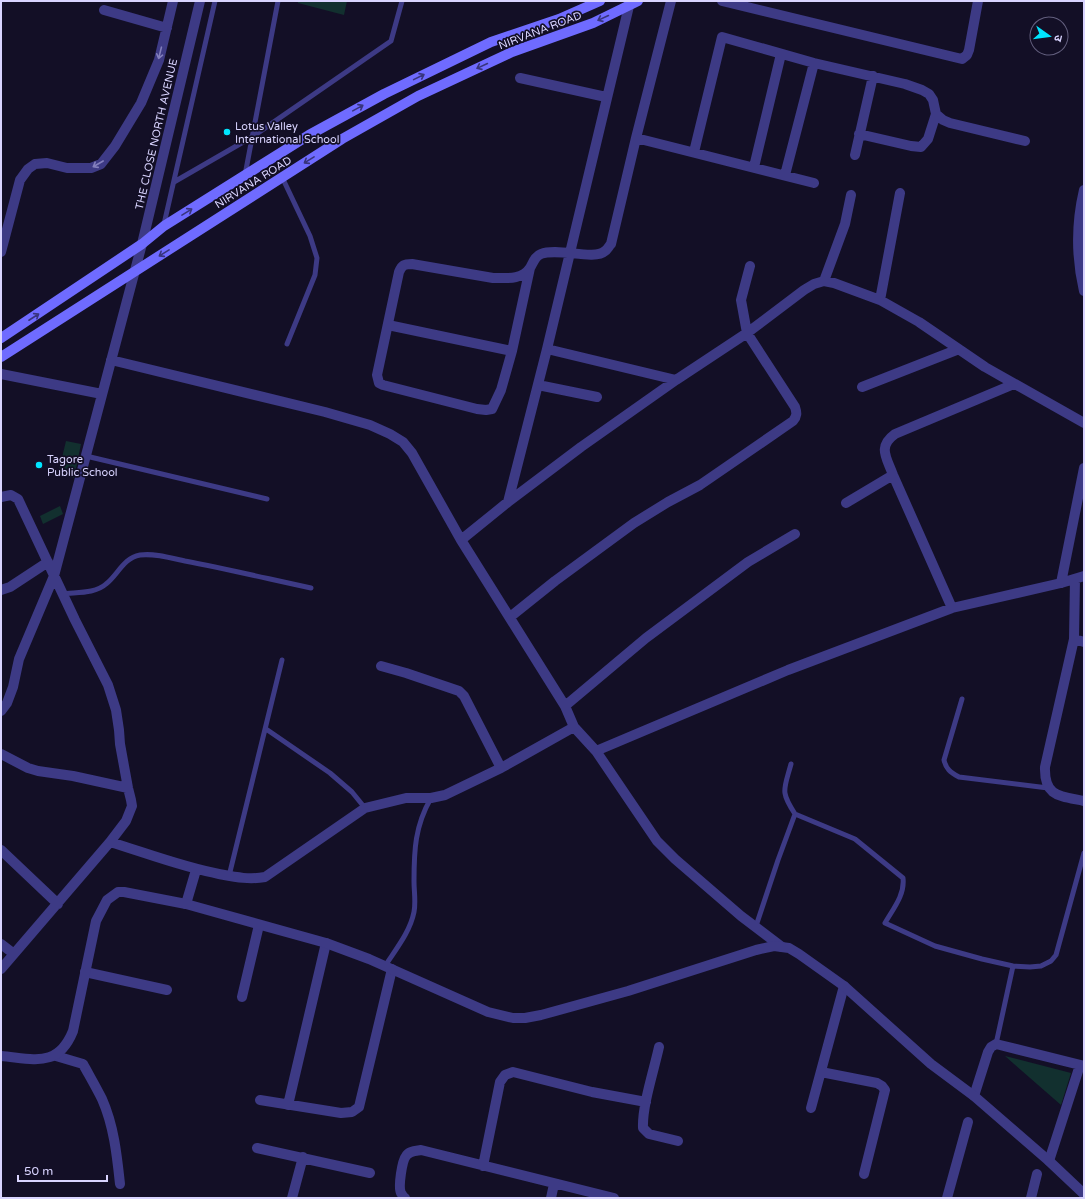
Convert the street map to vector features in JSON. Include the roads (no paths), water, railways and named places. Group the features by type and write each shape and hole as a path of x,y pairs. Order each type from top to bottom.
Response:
{"main road":[{"name":"NIRVANA ROAD","path":"1,338 142,244 164,226 309,135 384,94 491,42 559,19 600,1"},
{"name":"NIRVANA ROAD","path":"1,356 342,139 418,96 512,52 594,22 638,1"}],"street":[{"path":"1,252 20,180 28,169 35,164 47,163 67,168 91,168 101,164 108,156 141,103 159,60 173,1"},
{"name":"THE CLOSE NORTH AVENUE","path":"1,711 11,692 19,659 54,576 142,244 200,1"},
{"path":"530,268 512,352 496,403 492,409 477,409 379,383 377,375 399,272 402,266 412,264 493,278 520,277 530,268 538,255 543,253 569,252 592,256 606,251 611,244 671,1"},
{"path":"722,1 962,59 967,55 969,50 978,1"},
{"path":"508,502 547,349 606,97 629,6"},
{"path":"104,10 167,28"},
{"path":"694,152 722,37 814,63 905,84 930,94 934,100 936,114 928,139 921,146 911,146 859,134"},
{"path":"754,167 781,54"},
{"path":"786,175 814,63"},
{"path":"855,155 873,76"},
{"path":"520,78 606,97"},
{"path":"936,114 943,120 950,123 1025,141"},
{"path":"636,138 814,183"},
{"path":"1084,190 1078,238 1078,258 1084,291"},
{"path":"880,300 900,193"},
{"path":"824,281 845,224 851,195"},
{"path":"510,617 555,581 634,523 668,502 700,485 793,421 797,412 795,407 747,333 741,300 750,266"},
{"path":"461,540 508,502 581,447 676,380 747,333 804,290 814,284 824,281 834,283 880,300 919,322 1014,384 1084,423"},
{"path":"388,325 512,352"},
{"path":"547,349 676,380"},
{"path":"862,387 959,349"},
{"path":"111,360 325,412 370,425 403,442 412,454 461,540 565,706 574,727 596,751 657,841 675,859 742,916 782,946 799,954 844,986 931,1064 974,1096 1049,1161 1084,1194"},
{"path":"1,374 102,394"},
{"path":"952,608 894,475 885,453 885,446 887,440 895,434 1014,384"},
{"path":"538,385 597,398"},
{"path":"1061,583 1084,468"},
{"path":"846,503 894,475"},
{"path":"1,497 11,495 18,499 62,594 108,685 118,722 120,744 132,806 126,821 110,842 58,904 1,968"},
{"path":"565,706 646,638 748,562 795,534"},
{"path":"1,590 10,587 48,562"},
{"path":"596,751 788,670 952,608 1061,583 1079,577 1079,640 1045,767 1045,777 1048,788 1062,797 1084,801"},
{"path":"381,666 460,691 501,768"},
{"path":"110,842 196,870 244,879 265,877 365,808 406,798 431,798 445,795 501,768 574,727"},
{"path":"1,754 28,768 38,771 73,776 128,788"},
{"path":"1,850 58,904"},
{"path":"186,904 196,870"},
{"path":"56,1056 69,1041 73,1031 96,921 107,900 118,892 186,904 326,943 388,968 488,1012 513,1018 525,1018 541,1015 628,991 756,950 774,946 782,946"},
{"path":"242,997 259,925"},
{"path":"288,1105 326,943"},
{"path":"1,944 14,954"},
{"path":"260,1100 341,1113 352,1112 359,1107 388,968"},
{"path":"85,972 167,990"},
{"path":"811,1108 844,986"},
{"path":"974,1096 988,1052 991,1047 996,1044 1082,1065 1049,1161"},
{"path":"659,1047 646,1102 643,1128 649,1134 678,1141"},
{"path":"1,1056 38,1059 56,1056 83,1064 102,1100 111,1123 120,1184"},
{"path":"483,1166 500,1082 506,1075 513,1072 592,1092 646,1102"},
{"path":"821,1072 877,1083 885,1090 864,1174"},
{"path":"947,1198 968,1122"},
{"path":"257,1148 370,1173"},
{"path":"405,1198 401,1193 400,1186 404,1160 407,1154 421,1150 614,1198"},
{"path":"292,1198 302,1158"},
{"path":"1032,1198 1037,1174"},
{"path":"551,1198 554,1184"}],"lane":[{"path":"164,226 215,1"},
{"path":"245,175 278,1"},
{"path":"174,182 252,138 391,41 402,1"},
{"path":"282,177 310,236 317,258 315,275 286,344"},
{"path":"86,456 267,499"},
{"path":"62,594 91,591 100,588 107,584 125,563 133,557 140,555 152,555 204,564 311,588"},
{"path":"230,876 282,660"},
{"path":"962,699 944,760 945,766 950,772 959,777 1048,788"},
{"path":"266,729 330,773 352,792 365,808"},
{"path":"791,764 784,790 785,798 795,814 855,839 903,878 904,886 885,923 936,946 1013,966 1041,966 1052,961 1056,955 1084,853"},
{"path":"388,968 411,924 415,903 414,856 423,812 431,798"},
{"path":"756,926 795,814"},
{"path":"996,1044 1013,966"}],"place":[{"name":"Lotus Valley International School","path":"227,132"},
{"name":"Tagore Public School","path":"39,465"}]}
